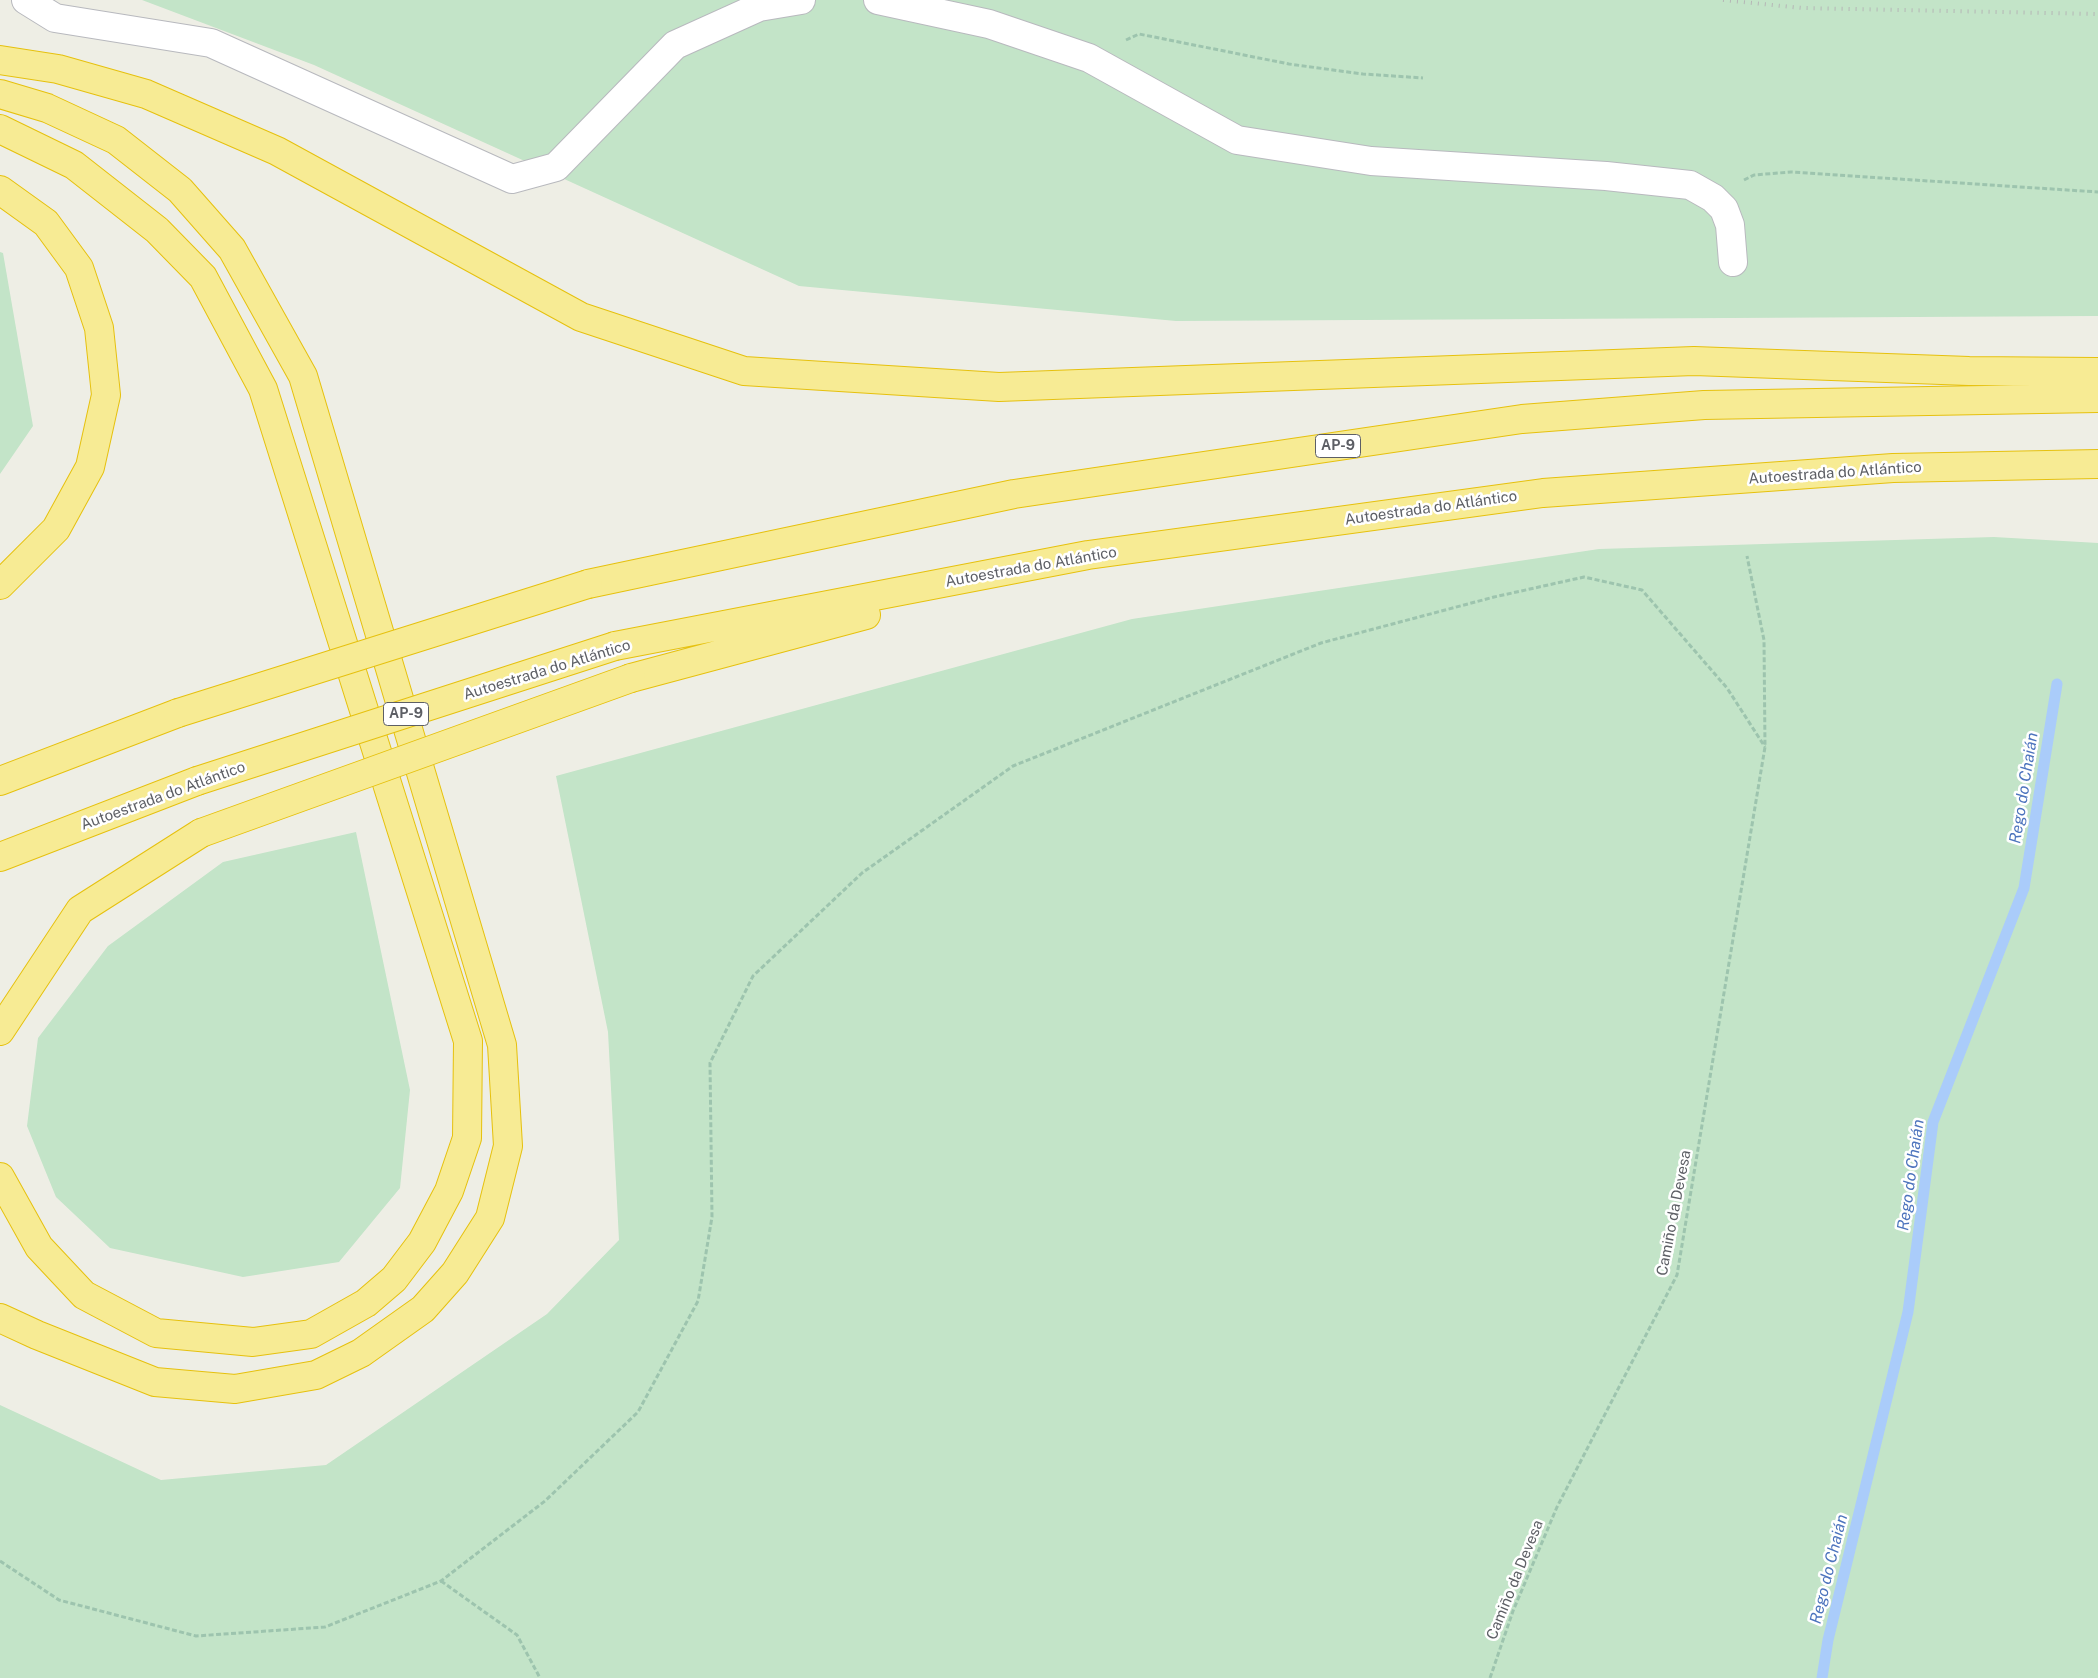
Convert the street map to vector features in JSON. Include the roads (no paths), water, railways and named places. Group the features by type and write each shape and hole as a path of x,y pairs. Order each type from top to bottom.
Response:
{"highway":[{"path":"0,60 58,69 146,94 277,151 581,317 744,371 998,386 1694,361 1968,371 2098,372"},
{"path":"0,94 47,108 116,140 180,190 232,248 303,376 502,1045 508,1146 490,1218 455,1273 423,1309 361,1353 316,1375 235,1389 155,1382 37,1335 0,1318"},
{"path":"0,128 74,165 157,230 203,277 262,389 468,1041 467,1138 449,1191 427,1234 394,1279 366,1303 312,1334 253,1342 156,1333 84,1295 39,1247 0,1177"},
{"path":"0,190 46,223 79,268 99,328 106,395 90,467 60,521 49,536 0,585"},
{"name":"AP-9","path":"0,781 178,712 588,584 1014,494 1522,419 1704,405 2098,398"},
{"name":"Autoestrada do Atlántico","path":"0,857 197,781 615,646 1088,555 1543,493 1893,468 2098,464"},
{"path":"0,1031 80,910 201,833 631,678 1088,555"}],"street":[{"path":"26,0 55,18 211,43 512,179 556,168 675,45 759,7 801,0"},
{"path":"878,0 989,24 1089,58 1238,140 1371,161 1650,179 1690,185 1713,198 1724,209 1730,225 1733,262"}],"waterway":[{"name":"Rego do Chaián","path":"1822,1678 1828,1640 1908,1312 1933,1122 2024,888 2057,684"}],"railway":[{"path":"1723,0 1802,8 2098,14"}]}
